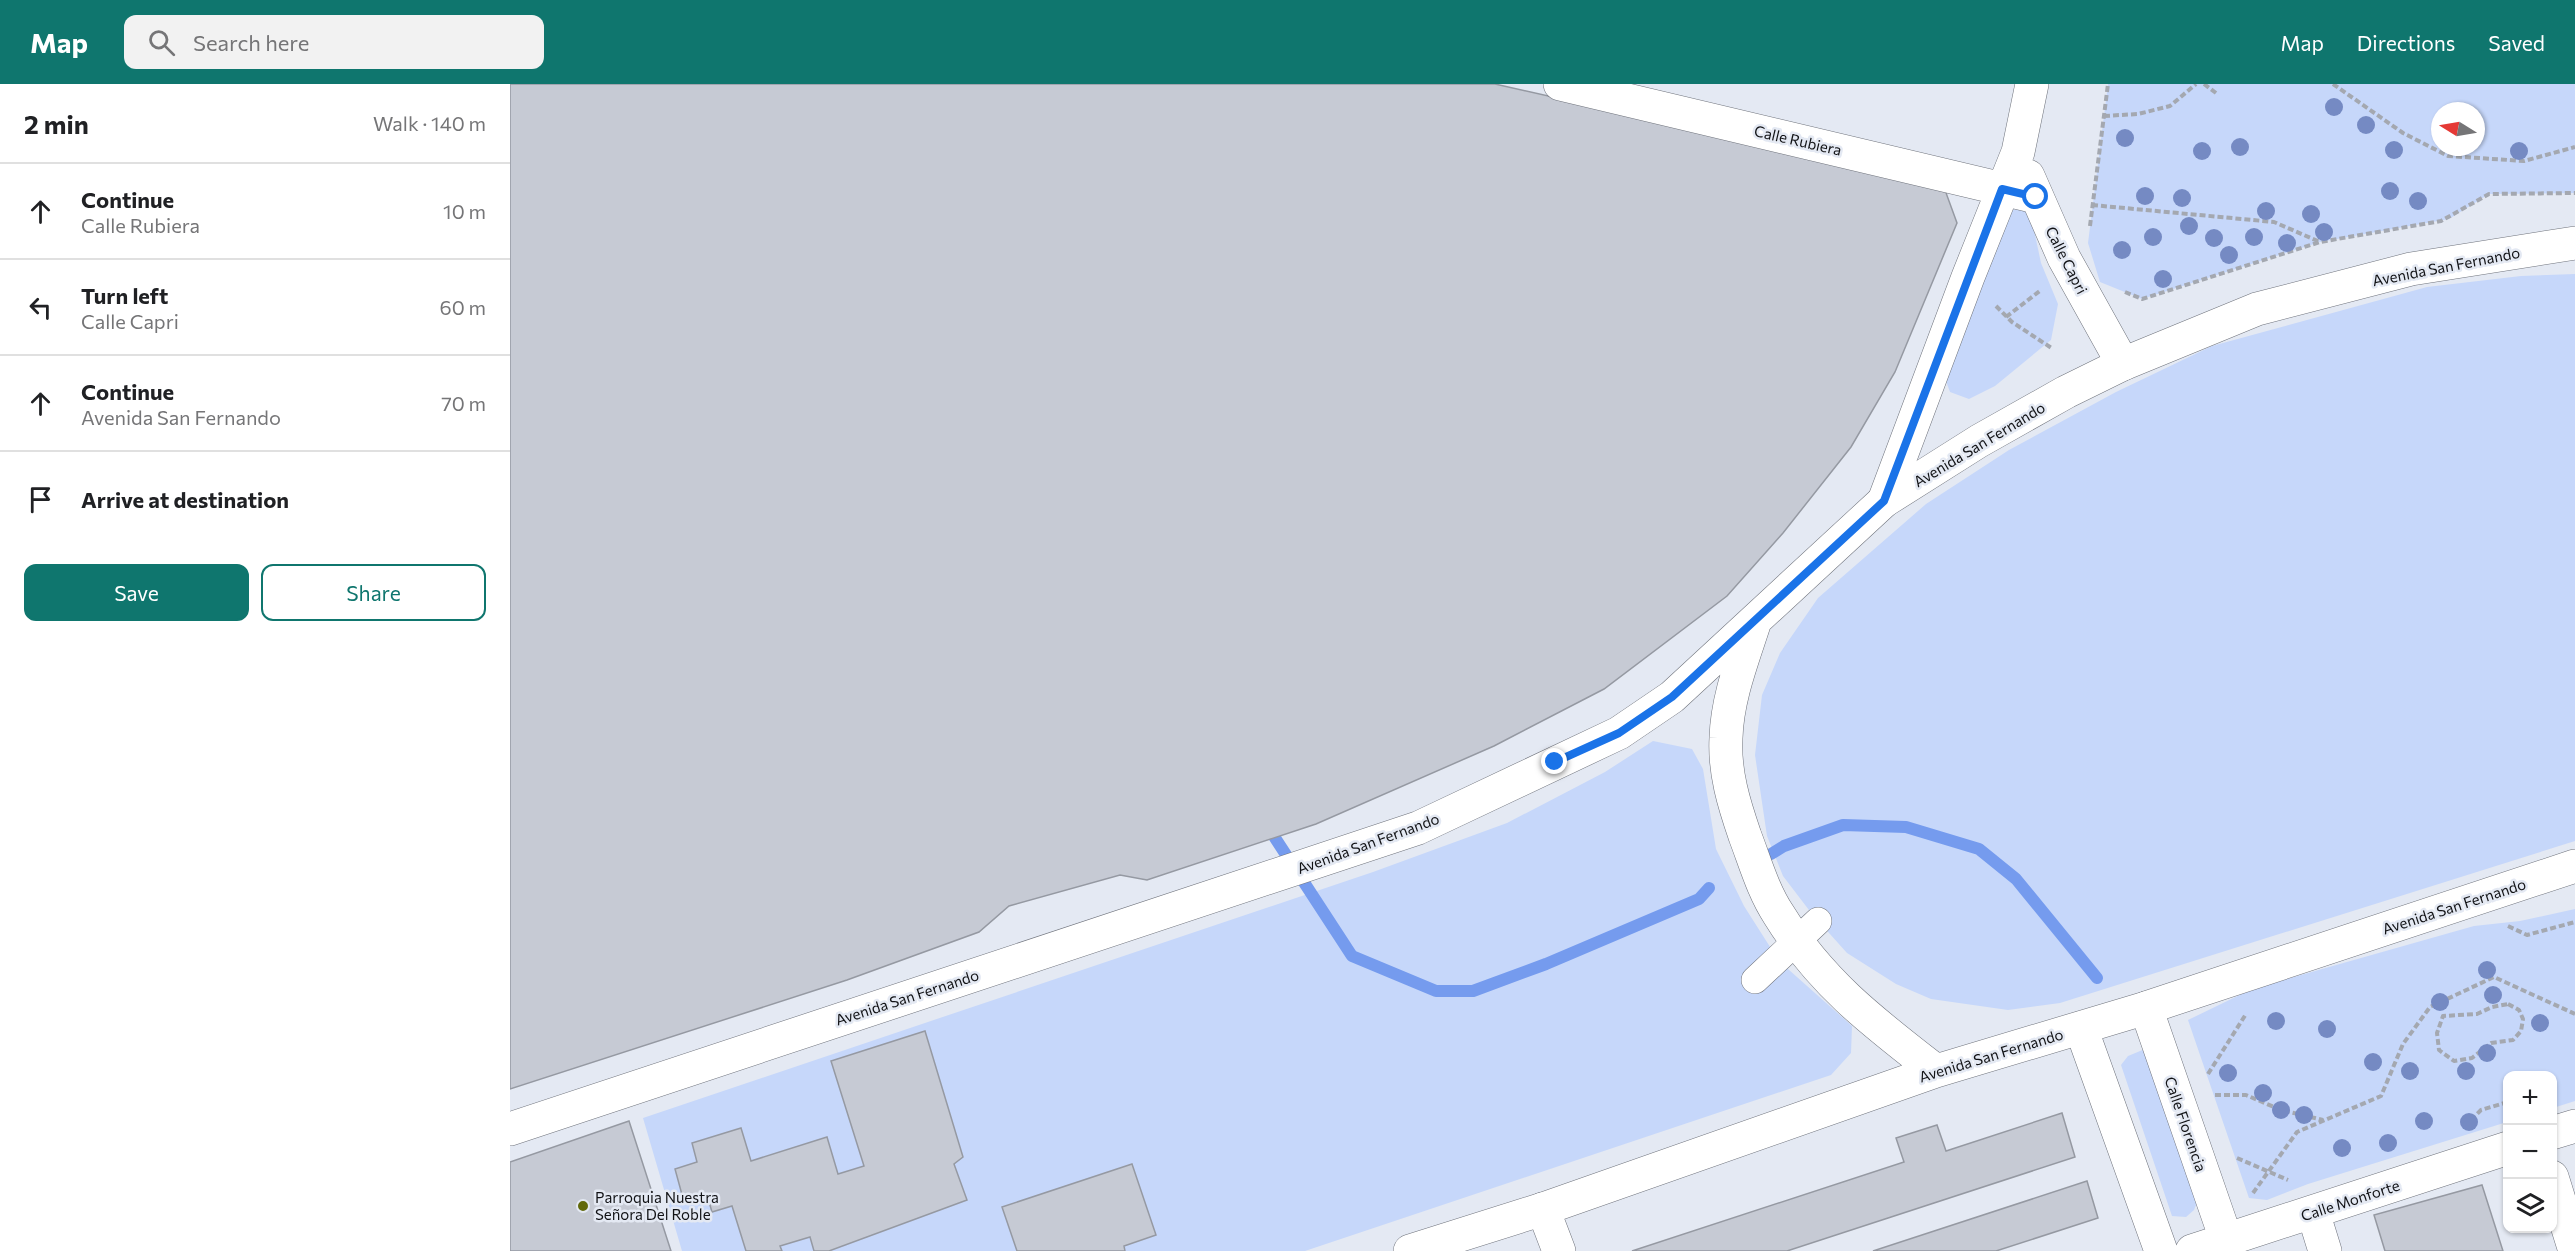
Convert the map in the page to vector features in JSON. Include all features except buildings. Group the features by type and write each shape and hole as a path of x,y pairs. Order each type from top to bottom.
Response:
{"street":[{"name":"Calle Rubiera","path":"1560,84 2036,197"},
{"path":"1884,501 2018,152 2032,84"},
{"name":"Calle Capri","path":"2018,152 2064,258 2123,364"},
{"name":"Avenida San Fernando","path":"510,1130 1418,828 1619,733 1672,697 1884,501 1989,436 2066,392 2123,364 2257,309 2411,269 2575,243"},
{"path":"1755,622 1732,693 1725,739 1730,793 1759,874 1778,914 1808,931"},
{"name":"Avenida San Fernando","path":"1410,1251 1543,1209 1936,1071 2146,1008 2575,866"},
{"path":"1755,980 1808,931"},
{"path":"1808,931 1811,961 1859,1011 1936,1071"},
{"name":"Calle Florencia","path":"2146,1008 2226,1239"},
{"path":"2081,1028 2161,1251"},
{"path":"2557,1132 2575,1126"},
{"name":"Calle Monforte","path":"2192,1251 2503,1150"},
{"path":"2554,1179 2575,1251"},
{"path":"1543,1209 1559,1251"},
{"path":"2313,1212 2325,1251"}],"path":[{"path":"2089,233 2108,84"},
{"path":"2104,116 2138,114 2170,106 2196,84"},
{"path":"2204,84 2216,93"},
{"path":"2333,84 2403,134 2448,156 2524,161 2575,147"},
{"path":"2121,291 2142,299 2320,242 2441,221 2489,194 2575,193"},
{"path":"2092,205 2274,222 2320,242"},
{"path":"2006,317 2049,282"},
{"path":"1994,304 2006,317 2053,350"},
{"path":"2501,923 2527,935 2575,922"},
{"path":"2249,1198 2297,1132 2381,1096 2403,1044 2430,1007 2494,977 2575,1014"},
{"path":"2508,1004 2519,1010 2523,1019 2521,1031 2513,1040 2491,1043 2472,1058 2454,1061 2439,1050 2437,1034 2443,1016 2477,1014 2492,1007 2508,1004"},
{"path":"2219,1106 2208,1075 2252,1006"},
{"path":"2215,1095 2246,1095 2281,1110 2324,1120"},
{"path":"2233,1147 2237,1158 2268,1173 2297,1183"}],"shaded area":[{"path":"2108,84 2575,84 2575,193 2489,194 2449,219 2320,242 2142,299 2100,282 2088,243"},
{"path":"2004,209 2030,211 2041,263 2058,304 2051,340 1995,386 1969,399 1950,392 1943,373 1981,290"},
{"path":"2575,274 2575,841 2060,1003 2008,1010 1931,999 1896,984 1847,953 1812,914 1783,876 1767,836 1755,755 1762,695 1780,653 1818,598 1926,504 2009,450 2116,392 2212,346 2427,287 2521,276"},
{"path":"1653,741 1692,749 1703,769 1716,849 1744,906 1779,961 1852,1026 1851,1053 1831,1075 1305,1251 682,1251 643,1118 1373,872 1507,823 1605,772"},
{"path":"2575,909 2575,1101 2557,1107 2557,1071 2503,1071 2503,1123 2308,1184 2267,1200 2249,1198 2188,1020 2252,989 2474,926 2520,921"},
{"path":"2145,1049 2199,1197 2194,1210 2186,1217 2172,1216 2121,1065 2128,1056"}],"waterway":[{"path":"1266,824 1352,956 1436,991 1473,991 1546,964 1699,899 1709,888"},
{"path":"1771,854 1784,846 1843,825 1906,827 1979,849 2016,879 2097,978"}],"place":[{"name":"Parroquia Nuestra Señora Del Roble","path":"583,1206"}],"route":[{"path":"1555,762 1619,733 1672,697 1884,501 2002,189 2036,197"}]}
